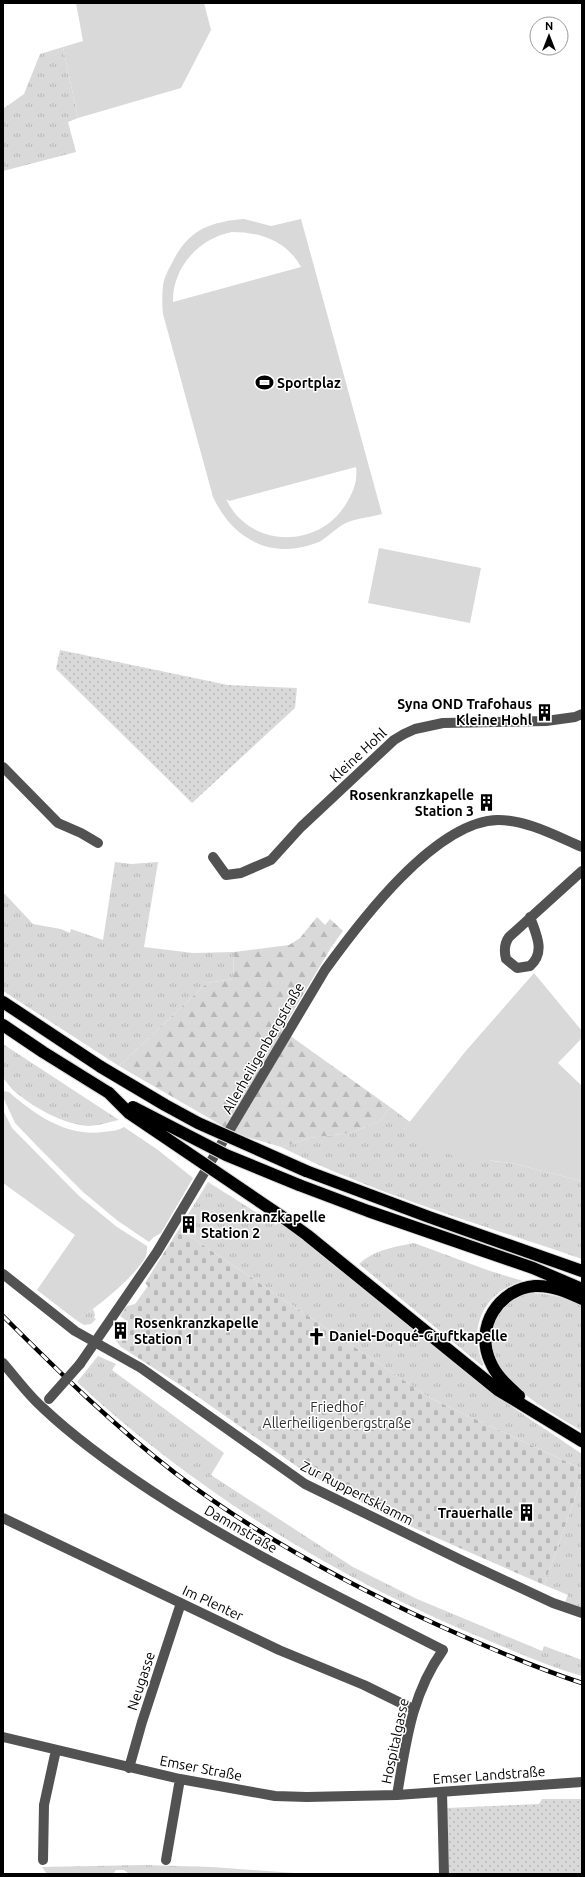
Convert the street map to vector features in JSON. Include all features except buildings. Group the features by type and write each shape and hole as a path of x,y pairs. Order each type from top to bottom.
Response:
{"highway":[{"path":"3,1002 101,1067 198,1123 306,1171 429,1217 579,1270"},
{"path":"3,1025 109,1093 198,1141 299,1185 368,1211 533,1268 582,1289"},
{"path":"109,1093 130,1113 282,1216 307,1235 498,1390 582,1441"},
{"path":"536,1412 507,1386 490,1361 486,1346 486,1332 489,1317 497,1305 507,1295 521,1289 536,1286 554,1288 582,1298"}],"street":[{"name":"Kleine Hohl","path":"213,857 226,875 241,873 271,860 301,827 394,740 415,729 443,723 546,721 568,718 582,714"},
{"path":"3,767 58,823 81,833 98,843"},
{"name":"Allerheiligenbergstraße","path":"41,1407 80,1364 157,1252 325,970 352,932 395,882 445,840 467,827 487,821 513,822 547,832 582,847"},
{"path":"530,917 539,942 538,956 530,966 517,968 506,959 506,943 509,937 530,917 582,871"},
{"name":"Zur Ruppertsklamm","path":"3,1274 75,1331 96,1341 141,1368 305,1484 553,1603 582,1613"},
{"name":"Dammstraße","path":"3,1363 41,1407 92,1450 177,1508 287,1571 443,1650"},
{"name":"Im Plenter","path":"3,1518 279,1650 364,1686 413,1709"},
{"name":"Neugasse","path":"130,1768 142,1722 181,1603"},
{"name":"Hospitalgasse","path":"397,1796 413,1709 434,1663 443,1650"},
{"name":"Emser Straße","path":"3,1737 180,1779 275,1796 397,1796"},
{"path":"43,1860 44,1805 56,1750"},
{"path":"166,1860 180,1779"},
{"name":"Emser Landstraße","path":"397,1796 582,1782"},
{"path":"442,1792 444,1874"}],"green space":[{"path":"76,3 204,3 211,30 181,88 78,118 63,47 83,41"},
{"path":"63,47 78,118 68,122 76,152 3,171 3,109 24,94 40,54"},
{"name":"Sportplaz","path":"244,219 271,226 301,219 382,514 347,522 319,542 302,547 286,549 256,543 243,535 221,512 213,497 163,314 162,296 165,277 178,252 193,235 201,230 220,222","holes":["232,232 242,232 262,236 280,244 295,258 301,267 173,302 177,278 190,256 209,241 220,235","356,467 354,486 346,504 334,519 319,530 302,536 284,537 267,534 251,527 237,515 226,499 229,501"]},
{"path":"379,548 481,568 470,623 368,603"},
{"path":"60,650 228,685 297,688 295,708 192,803 56,669"},
{"path":"115,862 131,864 158,862 144,947 193,953 234,952 233,979 207,983 119,1066 3,991 3,892 33,924 61,929 70,933 71,929 103,940"},
{"path":"317,917 325,925 330,919 343,931 332,946 282,1030 390,1107 380,1121 350,1133 310,1138 281,1147 247,1137 226,1128 119,1066 207,983 233,979 234,952 289,945 300,938"},
{"path":"534,973 582,1031 582,1038 558,1063 582,1086 582,1181 511,1163 454,1156 425,1145 404,1129 465,1052"},
{"path":"3,1044 119,1120 92,1126 78,1125 48,1114 29,1103 13,1090 3,1078"},
{"path":"3,1091 9,1092 30,1109 64,1128 90,1133 114,1131 124,1127 158,1150 193,1178 161,1233 149,1242 118,1221 83,1192 15,1123 3,1097"},
{"path":"390,1107 410,1122 404,1129 492,1161 511,1163 582,1181 582,1259 429,1208 353,1180 281,1147 310,1138 350,1133 380,1121"},
{"path":"3,1110 12,1128 79,1196 117,1227 147,1246 146,1257 140,1266 124,1283 104,1301 76,1320 37,1290 75,1235 3,1183"},
{"path":"208,1182 276,1225 279,1221 490,1392 582,1454 582,1469 430,1398 179,1229"},
{"name":"Friedhof Allerheiligenbergstraße","path":"179,1229 430,1398 582,1469 582,1478 544,1585 389,1517 302,1470 194,1394 121,1347 113,1337 123,1332 123,1329 128,1322 120,1316 127,1306 135,1304 148,1286 145,1283"},
{"path":"414,1243 490,1271 523,1281 498,1293 489,1302 483,1312 477,1337 483,1364 482,1366 359,1264 371,1255 378,1252"},
{"path":"528,1293 555,1296 582,1304 582,1431 535,1402 519,1390 506,1376 496,1361 491,1345 492,1327 494,1321 501,1310 510,1302"},
{"path":"93,1309 95,1315 94,1318 96,1319 91,1324 84,1325 76,1320"},
{"path":"98,1356 116,1364 112,1370 224,1453 211,1475 353,1567 417,1599 542,1651 544,1646 582,1660 582,1676 492,1642 435,1618 380,1591 272,1531 171,1461 123,1423 77,1382"},
{"path":"582,1478 582,1609 565,1602 568,1595 544,1585"},
{"path":"542,1799 582,1799 582,1874 449,1874 447,1808 539,1804"},
{"path":"143,1865 212,1867 308,1874 129,1874 124,1870 116,1870 113,1874 47,1874 42,1867"}],"railway":[{"path":"3,1316 65,1377 152,1455 206,1496 270,1538 303,1557 405,1610 510,1656 582,1683"}],"place":[{"name":"Sportplaz","path":"264,383"},
{"name":"Syna OND Trafohaus Kleine Hohl","path":"545,712"},
{"name":"Rosenkranzkapelle Station 3","path":"487,803"},
{"name":"Rosenkranzkapelle Station 2","path":"188,1225"},
{"name":"Rosenkranzkapelle Station 1","path":"121,1331"},
{"name":"Daniel-Doqué-Gruftkapelle","path":"316,1336"},
{"name":"Trauerhalle","path":"526,1513"}]}
